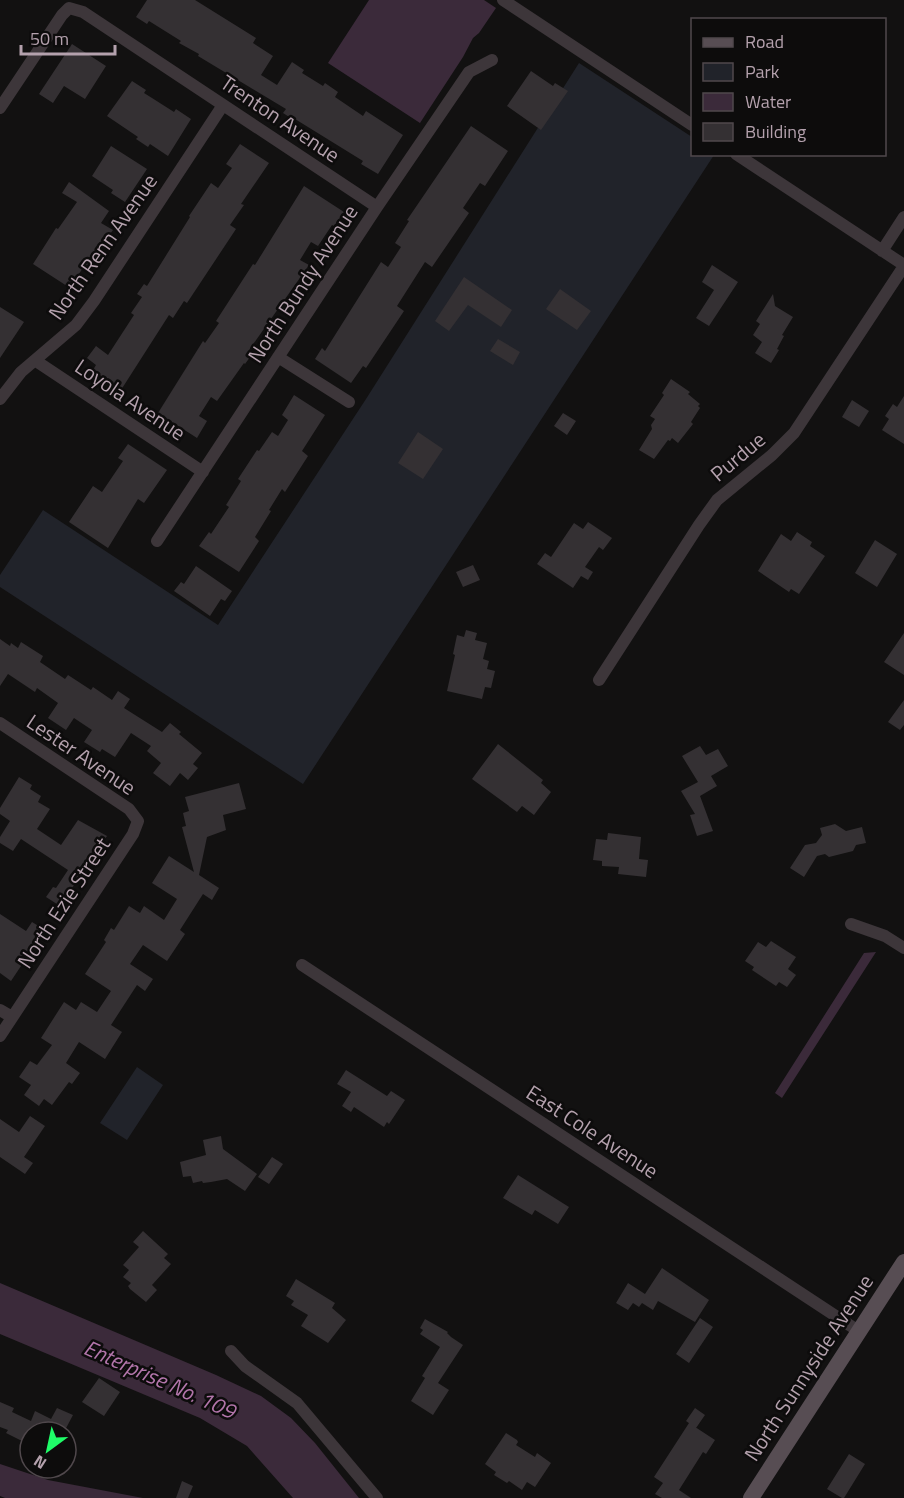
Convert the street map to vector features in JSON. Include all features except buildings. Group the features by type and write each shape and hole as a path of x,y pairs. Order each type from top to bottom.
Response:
{"main road":[{"name":"North Sunnyside Avenue","path":"751,1498 904,1262"}],"street":[{"path":"503,0 691,124"},
{"name":"Trenton Avenue","path":"0,108 69,8 83,12 377,207"},
{"name":"North Bundy Avenue","path":"158,541 377,207 469,72 492,60"},
{"name":"North Renn Avenue","path":"0,399 21,372 76,325 223,105"},
{"path":"739,156 904,265"},
{"path":"882,251 904,217"},
{"name":"Purdue","path":"599,680 717,500 772,455 794,433 904,265"},
{"path":"278,357 349,402"},
{"name":"Loyola Avenue","path":"36,361 203,472"},
{"name":"Lester Avenue","path":"0,723 129,808 138,821"},
{"name":"North Ezie Street","path":"0,1035 133,834 138,821"},
{"path":"851,924 885,936 904,948"},
{"name":"East Cole Avenue","path":"302,965 860,1332"},
{"path":"0,1010 12,1017"},
{"path":"231,1351 245,1366 282,1390 297,1403 377,1498"}],"green space":[{"path":"579,63 691,136 691,156 713,156 303,784 0,587 0,575 43,510 218,625 366,399"},
{"path":"137,1067 163,1085 127,1140 100,1123"}],"water":[{"path":"369,0 484,0 496,8 473,38 420,123 328,63"},
{"path":"876,952 782,1098 775,1093 864,953"},
{"name":"Enterprise No. 109","path":"0,1283 261,1396 291,1418 315,1443 359,1498 293,1498 247,1446 200,1418 0,1334"},
{"path":"0,1464 18,1470 18,1480 48,1480 143,1498 5,1498 0,1496"}]}
